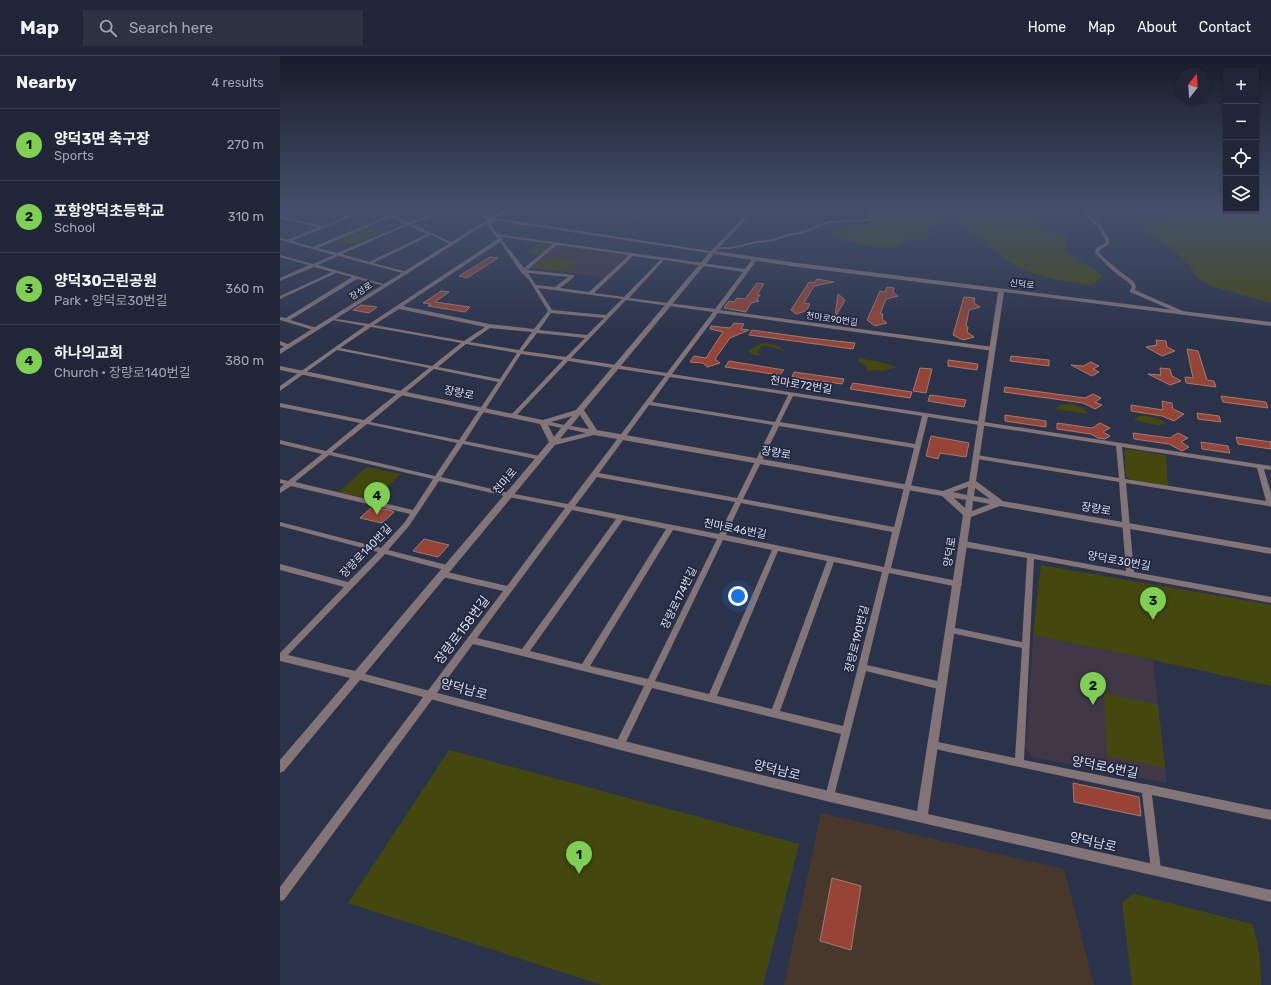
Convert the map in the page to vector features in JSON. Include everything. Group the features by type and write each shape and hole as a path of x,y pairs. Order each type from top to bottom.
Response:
{"street":[{"path":"368,262 385,254"},
{"name":"장성로","path":"280,352 433,254"},
{"path":"280,389 370,326 444,279 476,254"},
{"path":"511,254 550,311 607,317"},
{"path":"523,271 543,254"},
{"path":"628,254 746,271"},
{"path":"702,254 707,260 730,256"},
{"name":"천마로","path":"280,768 712,254"},
{"name":"신덕로","path":"727,254 730,256 1271,324"},
{"path":"1098,254 1114,270 1131,282 1134,286 1132,291 1183,313"},
{"path":"280,280 339,255 406,272"},
{"path":"590,294 632,255"},
{"path":"280,256 385,285"},
{"name":"장량로158번길","path":"280,896 755,259"},
{"path":"513,416 662,260"},
{"path":"523,271 572,276 556,290"},
{"path":"280,298 335,272"},
{"path":"280,276 286,277"},
{"path":"286,320 356,277"},
{"name":"천마로90번길","path":"534,286 993,349"},
{"name":"양덕로","path":"922,818 1001,290"},
{"path":"398,308 489,326 589,337"},
{"name":"장량로140번길","path":"280,658 349,585 384,551 407,524 520,352 550,311"},
{"path":"280,318 315,329"},
{"name":"천마로72번길","path":"332,318 520,352 1271,468"},
{"path":"280,491 433,367 489,326"},
{"path":"280,343 288,346"},
{"path":"338,349 502,381"},
{"name":"장량로","path":"280,368 482,409 566,428 1271,551"},
{"name":"장량로174번길","path":"620,745 738,501 792,394"},
{"path":"647,403 916,446"},
{"path":"280,405 540,458"},
{"path":"581,411 595,433 553,443 543,423 581,411"},
{"name":"장량로190번길","path":"830,797 916,446 925,415"},
{"name":"천마로46번길","path":"280,442 509,495 958,584"},
{"path":"1119,444 1130,574"},
{"path":"977,457 1271,505 1260,466"},
{"path":"594,474 896,530"},
{"path":"280,481 414,513"},
{"path":"973,482 1000,504 968,516 944,494 973,482"},
{"path":"524,653 621,517"},
{"path":"280,524 384,551 445,571 508,589"},
{"path":"584,668 671,527"},
{"name":"양덕로30번길","path":"964,544 1271,600"},
{"path":"712,698 776,548"},
{"path":"1019,763 1031,556"},
{"path":"775,714 831,559"},
{"path":"280,567 349,585"},
{"path":"951,630 1026,646"},
{"path":"470,640 846,731"},
{"name":"양덕남로","path":"280,658 358,676 620,745 830,797 1271,896"},
{"path":"862,667 942,686"},
{"name":"양덕로6번길","path":"933,745 1271,815"},
{"path":"1146,788 1156,870"}],"shaded area":[{"path":"546,254 627,255 605,277 531,268"},
{"path":"1033,635 1153,660 1167,783 1032,757 1026,749"},
{"path":"821,813 1064,869 1094,985 784,985"}],"green space":[{"path":"999,254 1069,254 1104,276 1092,285 1054,279 1034,274"},
{"path":"1179,254 1271,254 1271,303 1211,286 1196,277 1193,270"},
{"path":"546,257 578,261 566,272 534,268"},
{"path":"767,343 778,346 785,351 762,346 758,351 760,356 750,354 749,350 759,344"},
{"path":"859,358 897,367 883,371 873,370 868,372 865,366 858,361"},
{"path":"1072,404 1083,408 1089,414 1054,409 1060,405"},
{"path":"1139,416 1154,417 1167,424 1158,425 1134,420"},
{"path":"1129,449 1166,455 1168,486 1132,480 1126,476 1124,451"},
{"path":"367,467 401,474 373,500 339,492"},
{"path":"1041,565 1271,605 1271,686 1033,635"},
{"path":"1104,693 1158,705 1165,768 1107,756"},
{"path":"449,750 799,844 763,985 602,985 348,903"},
{"path":"1134,894 1252,924 1259,954 1261,985 1132,985 1122,902"}],"building":[{"path":"490,257 498,258 467,278 459,276"},
{"path":"817,279 834,282 814,286 804,303 810,304 806,311 796,314 791,310 809,282 814,283"},
{"path":"757,283 764,284 757,295 760,295 757,299 759,301 751,303 746,312 724,308 729,301 734,302 737,298 745,299"},
{"path":"887,287 894,288 893,292 898,296 886,299 880,314 883,314 882,319 887,323 875,326 867,320 880,291 885,292"},
{"path":"441,291 449,292 435,302 470,307 465,312 428,306 431,304 423,303"},
{"path":"838,294 845,300 835,316"},
{"path":"964,297 975,298 974,303 980,307 969,310 966,326 968,327 967,332 974,337 963,340 953,335"},
{"path":"361,305 377,307 369,313 353,310"},
{"path":"734,323 744,324 741,329 749,330 730,338 715,359 720,363 707,367 703,363 690,362 694,356 706,358 723,332 710,329 711,326 730,328"},
{"path":"752,330 855,343 853,349 749,335"},
{"path":"1156,340 1166,341 1167,347 1175,351 1162,356 1146,347 1157,345"},
{"path":"1187,349 1198,351 1207,380 1214,381 1216,387 1186,383 1185,377 1193,378"},
{"path":"1011,356 1049,360 1049,366 1010,361"},
{"path":"948,360 978,364 977,370 948,366"},
{"path":"729,361 784,370 780,375 725,367"},
{"path":"1091,362 1099,366 1093,369 1099,372 1092,376 1071,365 1083,366"},
{"path":"920,368 932,369 926,393 913,391"},
{"path":"1160,368 1170,369 1172,376 1181,381 1170,385 1148,374 1161,375"},
{"path":"794,372 844,379 842,384 792,377"},
{"path":"853,383 912,392 910,398 850,389"},
{"path":"1005,387 1085,398 1093,394 1101,398 1095,402 1102,405 1095,409 1083,403 1004,392"},
{"path":"930,395 966,400 964,407 928,401"},
{"path":"1221,396 1266,402 1268,408 1223,402"},
{"path":"1162,401 1172,403 1173,409 1184,414 1174,421 1162,416 1131,411 1131,405 1163,410"},
{"path":"1197,413 1219,416 1221,422 1198,419"},
{"path":"1005,415 1046,421 1046,427 1005,421"},
{"path":"1057,423 1092,428 1100,423 1110,428 1103,432 1110,436 1105,439 1098,438 1091,434 1057,429"},
{"path":"1133,433 1170,438 1178,433 1188,438 1181,442 1189,447 1182,451 1169,444 1134,439"},
{"path":"931,436 969,443 966,457 940,453 938,459 926,456"},
{"path":"1236,437 1271,442 1271,449 1238,444"},
{"path":"1201,442 1228,446 1230,453 1202,449"},
{"path":"372,507 394,512 382,523 360,518"},
{"path":"424,539 449,545 438,557 413,551"},
{"path":"1073,783 1139,797 1141,816 1074,802"},
{"path":"832,878 861,886 851,950 820,941"}],"place":[{"name":"하나의교회","path":"377,515"},
{"name":"양덕30근린공원","path":"1153,620"},
{"name":"포항양덕초등학교","path":"1093,705"},
{"name":"양덕3면 축구장","path":"579,874"}]}
